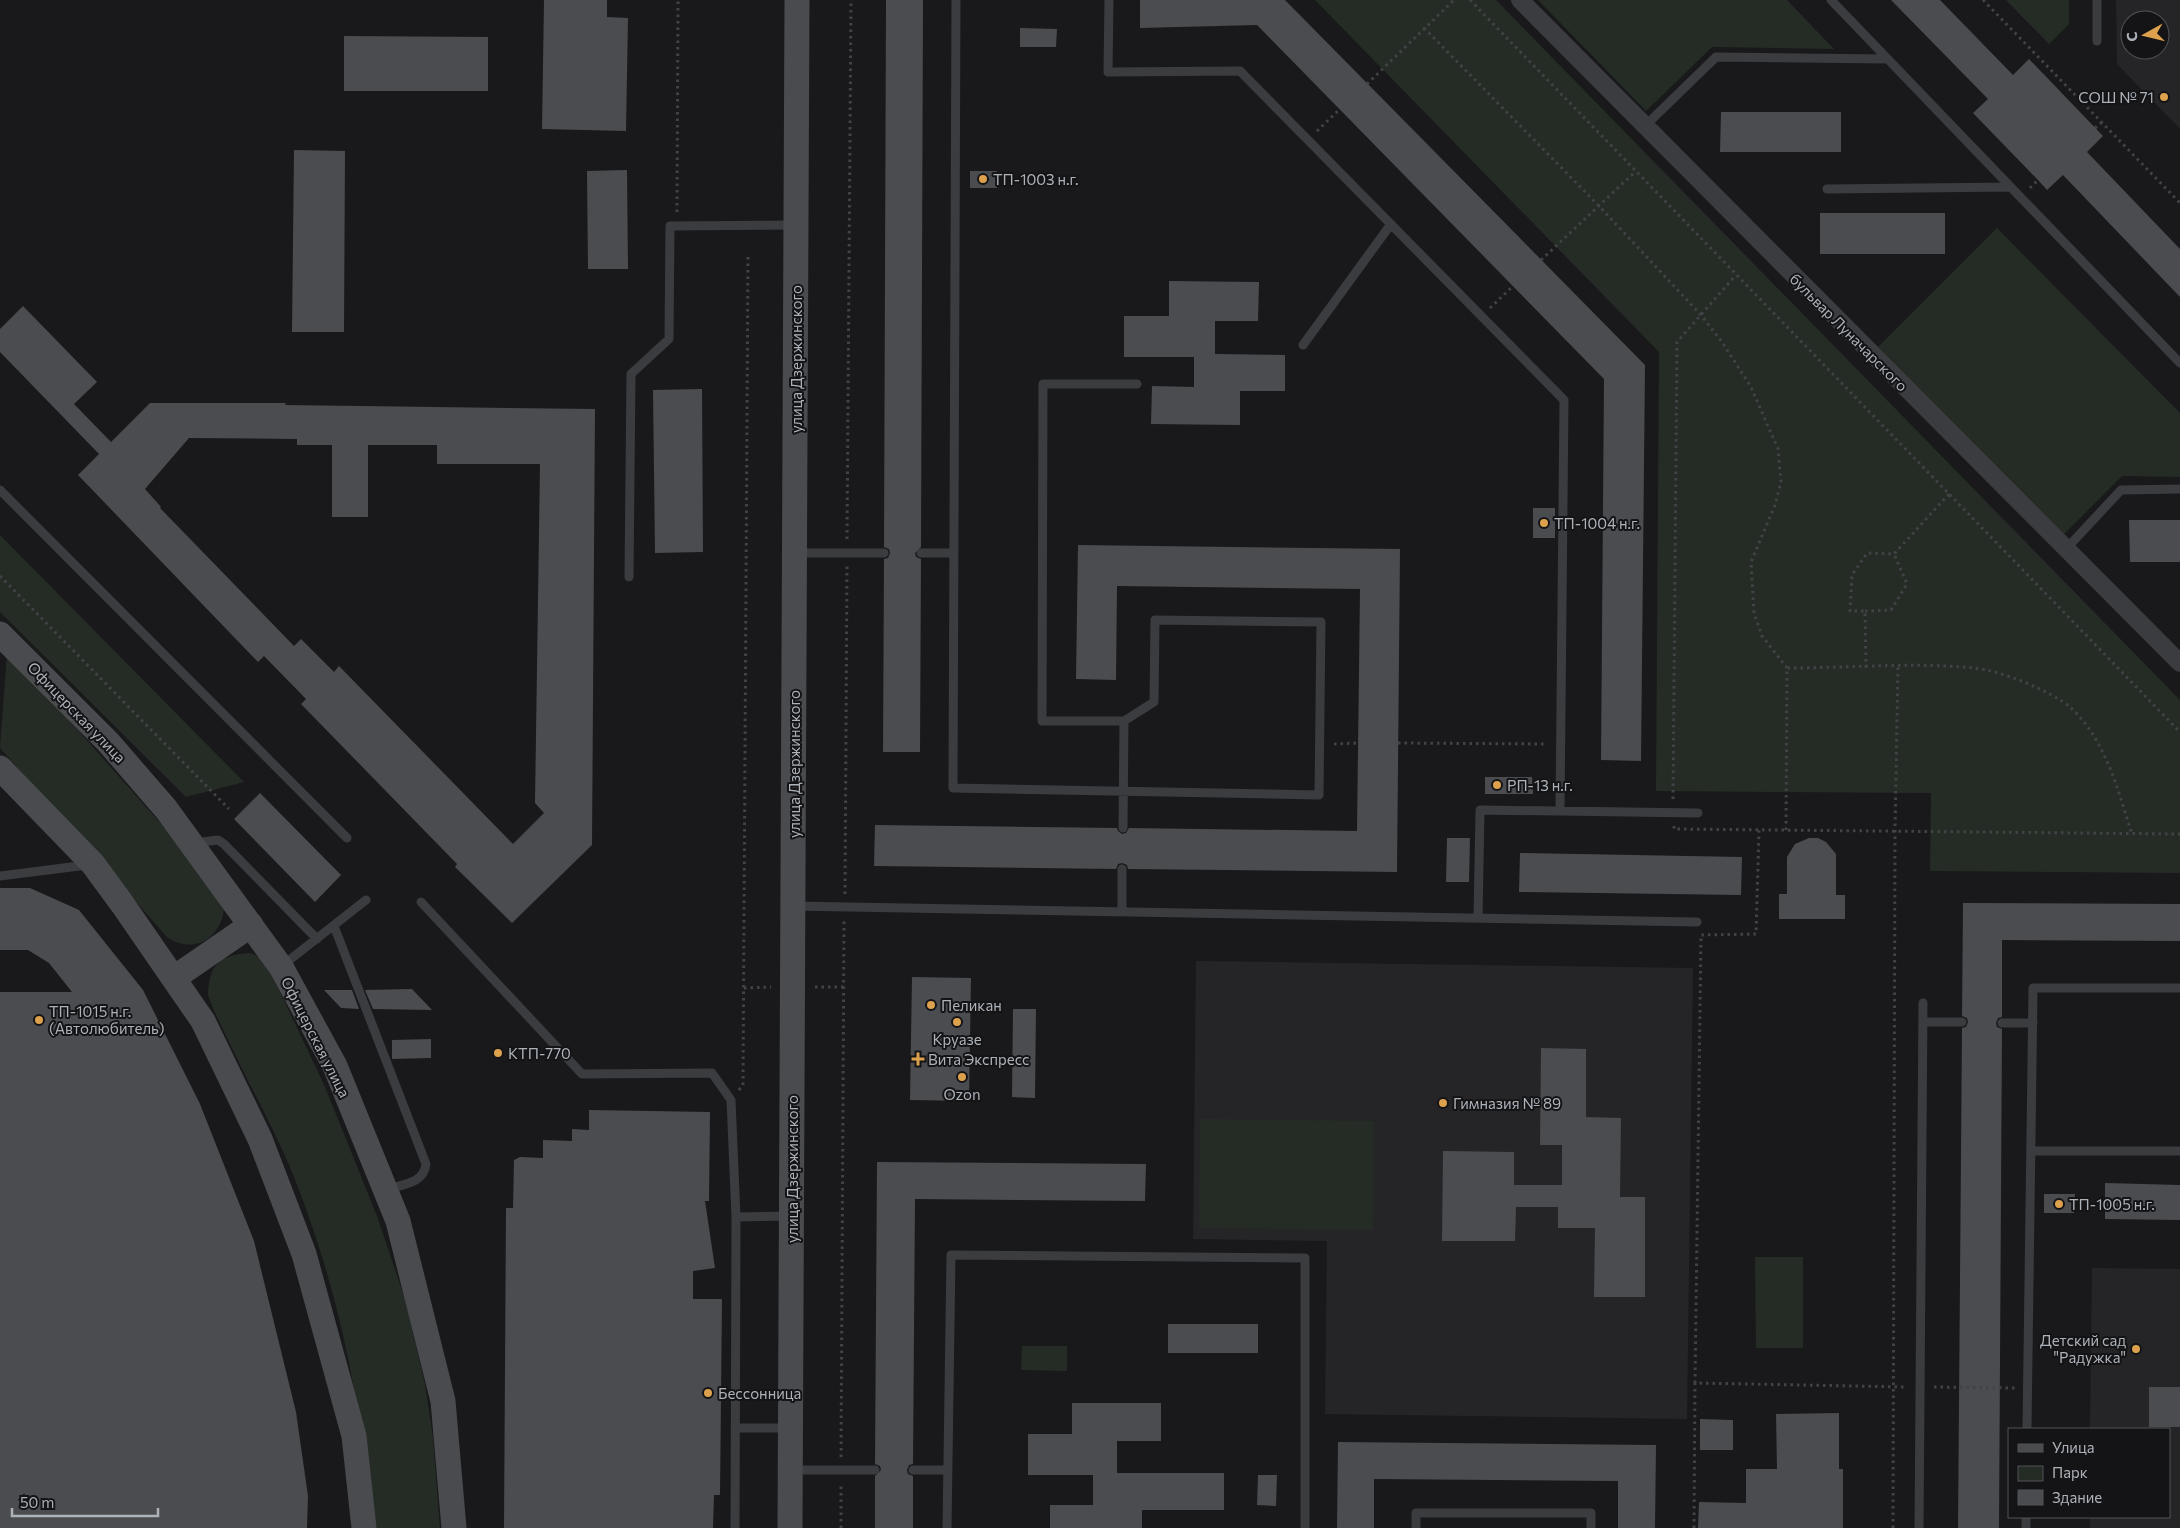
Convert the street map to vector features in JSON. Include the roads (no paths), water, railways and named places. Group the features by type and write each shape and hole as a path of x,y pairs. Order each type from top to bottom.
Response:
{"main road":[{"name":"улица Дзержинского","path":"790,1528 797,0"},
{"name":"Офицерская улица","path":"0,634 108,742 192,844 281,967 335,1066 398,1221 443,1401 454,1528"},
{"path":"0,768 93,864 174,978 203,1021 260,1139 304,1254 354,1436 364,1528"},
{"path":"174,978 251,925"}],"street":[{"name":"бульвар Луначарского","path":"1520,0 1644,127 2180,663"}],"lane":[{"path":"956,0 953,788 1319,795 1321,622 1155,620 1154,702 1124,721 1042,720 1043,384 1137,384"},
{"path":"1109,0 1108,72 1240,71 1564,400 1560,812"},
{"path":"1831,0 2180,362"},
{"path":"2097,0 2097,42"},
{"path":"1644,127 1716,57 1887,59"},
{"path":"1828,189 2011,187"},
{"path":"1303,345 1391,224"},
{"path":"628,577 631,374 669,339 670,226 796,226"},
{"path":"2066,549 2121,490 2180,489"},
{"path":"0,490 348,838"},
{"path":"795,553 884,553"},
{"path":"921,553 954,553"},
{"path":"1123,828 1124,721"},
{"path":"1478,918 1480,810 1698,813"},
{"path":"192,844 207,840 218,840 224,844 317,939"},
{"path":"0,876 93,864"},
{"path":"1122,869 1122,911"},
{"path":"281,967 366,900"},
{"path":"421,902 582,1074 712,1072 731,1100 736,1217 735,1528"},
{"path":"793,906 1697,922"},
{"path":"334,926 426,1164 425,1173 421,1178 385,1190"},
{"path":"2027,1428 2033,988 2180,988"},
{"path":"1918,1528 1923,1003"},
{"path":"1923,1022 1962,1022"},
{"path":"2002,1022 2033,1023"},
{"path":"2031,1151 2180,1151"},
{"path":"736,1217 791,1216"},
{"path":"947,1528 951,1255 1305,1258 1305,1528"},
{"path":"736,1428 790,1428"},
{"path":"790,1470 875,1470"},
{"path":"913,1470 948,1470"},
{"path":"1416,1528 1416,1513 1591,1513 1591,1528"}],"place":[{"name":"СОШ № 71","path":"2164,97"},
{"name":"ТП-1003 н.г.","path":"983,179"},
{"name":"ТП-1004 н.г.","path":"1544,523"},
{"name":"РП-13 н.г.","path":"1497,785"},
{"name":"Пеликан","path":"931,1005"},
{"name":"ТП-1015 н.г. (Автолюбитель)","path":"39,1020"},
{"name":"Круазе","path":"957,1022"},
{"name":"КТП-770","path":"498,1053"},
{"name":"Вита Экспресс","path":"918,1059"},
{"name":"Ozon","path":"962,1077"},
{"name":"Гимназия № 89","path":"1443,1103"},
{"name":"ТП-1005 н.г.","path":"2059,1204"},
{"name":"Детский сад \"Радужка\"","path":"2136,1349"},
{"name":"Бессонница","path":"708,1393"}]}
